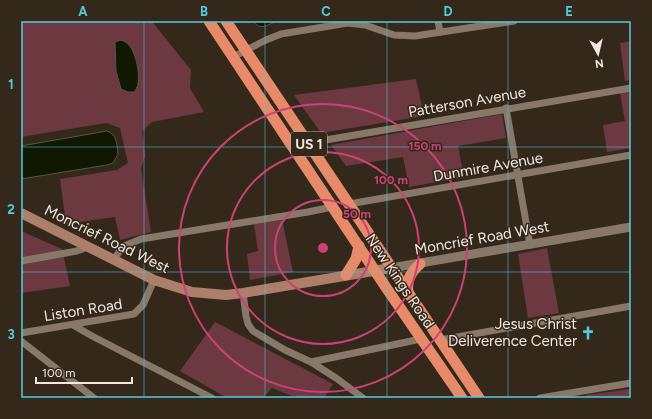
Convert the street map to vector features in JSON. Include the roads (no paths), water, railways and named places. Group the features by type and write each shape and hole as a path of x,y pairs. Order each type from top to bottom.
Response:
{"highway":[{"name":"New Kings Road","path":"209,21 374,270 462,398"},
{"name":"New Kings Road","path":"226,21 479,398"},
{"path":"346,275 356,259 358,246"},
{"path":"408,293 407,285 409,278 420,264"}],"main road":[{"name":"Moncrief Road West","path":"21,213 154,280 192,292 226,294 243,293 391,268"}],"street":[{"path":"438,21 440,32"},
{"path":"233,57 281,34 348,23 365,25 394,35 404,36 514,21"},
{"name":"Patterson Avenue","path":"308,143 506,108 631,88"},
{"path":"506,108 530,245"},
{"name":"Dunmire Avenue","path":"349,204 631,155"},
{"path":"114,260 122,247 141,239 332,207"},
{"name":"Moncrief Road West","path":"391,268 631,227"},
{"path":"21,261 77,251 88,247"},
{"name":"Liston Road","path":"21,333 134,314 143,305 154,280"},
{"path":"243,293 248,324 253,331 285,350 311,362 363,398"},
{"path":"440,340 631,306"},
{"path":"73,325 212,398"},
{"path":"311,362 421,339"},
{"path":"21,341 94,398"},
{"path":"540,398 631,383"},
{"path":"573,392 581,398"}],"place":[{"name":"Jesus Christ Deliverence Center","path":"588,333"}]}
